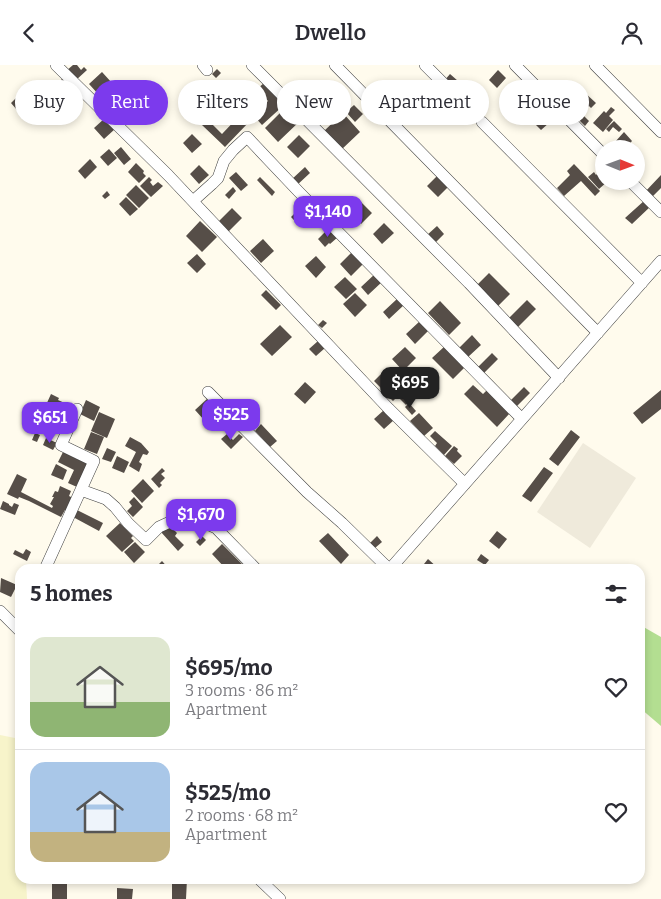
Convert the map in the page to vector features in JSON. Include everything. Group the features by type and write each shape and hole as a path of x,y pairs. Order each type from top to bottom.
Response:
{"street":[{"path":"56,65 192,201 389,409 465,485"},
{"path":"252,65 468,283 559,378"},
{"path":"335,65 598,333"},
{"path":"425,65 440,80"},
{"path":"515,65 595,146"},
{"path":"595,65 661,132"},
{"path":"485,125 642,283"},
{"path":"192,201 212,185 218,178 224,161 247,137 522,419"},
{"path":"639,190 661,212"},
{"path":"394,564 661,261"},
{"path":"208,392 307,492 384,564"},
{"path":"47,564 94,461 61,445 77,409"},
{"path":"81,490 106,499 146,540 159,527 172,521 189,520 205,523 216,528 251,564"},
{"path":"0,611 15,624"},
{"path":"264,884 280,899"}],"shaded area":[{"path":"583,443 636,478 590,548 537,512"},
{"path":"0,735 15,738 15,884 26,884 27,899 0,899"}],"green space":[{"path":"645,628 661,637 661,726 645,712"}],"building":[{"path":"73,65 77,65 81,70 84,67 87,70 76,80 66,71"},
{"path":"217,69 221,73 216,78 212,74"},
{"path":"498,70 506,78 499,80 497,88 489,80"},
{"path":"102,72 109,80 93,80"},
{"path":"450,74 457,80 445,80"},
{"path":"93,80 93,88 89,84"},
{"path":"267,86 277,97 277,111 267,120 267,102"},
{"path":"589,97 596,103 591,108 589,106"},
{"path":"15,99 15,108 11,103"},
{"path":"354,105 361,112 361,116 355,122 351,118 351,108"},
{"path":"611,107 615,110 609,116 613,120 603,132 593,123 604,111 606,113"},
{"path":"277,116 277,125 296,125 278,142 265,128"},
{"path":"614,121 622,129 619,132 613,127 609,132 606,129"},
{"path":"351,122 360,132 341,150 324,131 330,125 351,125"},
{"path":"97,125 111,125 115,129 104,139 94,128"},
{"path":"202,125 213,125 222,134 231,125 246,125 225,147"},
{"path":"536,125 547,125 541,130"},
{"path":"624,132 631,140 617,140"},
{"path":"192,134 202,144 192,153 183,143"},
{"path":"299,135 310,146 298,158 287,147"},
{"path":"121,147 131,159 124,165 114,153"},
{"path":"109,149 117,158 108,166 100,157"},
{"path":"90,159 97,167 85,179 78,171"},
{"path":"136,163 146,176 139,183 128,172"},
{"path":"574,164 595,186 595,190 600,191 595,196 581,181 564,196 557,188 570,175 567,171"},
{"path":"199,165 209,175 199,184 190,174"},
{"path":"305,167 310,173 296,186 291,180"},
{"path":"236,172 248,185 241,191 229,178"},
{"path":"594,172 595,174 595,185 588,177"},
{"path":"439,174 450,185 438,197 427,186"},
{"path":"661,175 661,188 650,199 644,193"},
{"path":"149,177 152,180 150,182 153,186 158,182 163,186 151,197 140,186"},
{"path":"260,177 275,192 272,196 257,180"},
{"path":"136,185 149,198 139,208 126,195"},
{"path":"233,187 236,191 229,199 225,195"},
{"path":"107,191 110,195 105,199 102,196"},
{"path":"126,197 138,209 130,216 119,204"},
{"path":"645,200 651,206 632,224 625,218"},
{"path":"360,201 372,213 361,224 350,211"},
{"path":"302,206 314,218 308,225 302,219 298,224 291,217"},
{"path":"232,208 242,218 228,232 218,222"},
{"path":"200,221 217,237 202,252 186,236"},
{"path":"384,223 394,233 382,244 373,234"},
{"path":"437,226 444,234 434,244 426,236"},
{"path":"329,228 338,237 325,247 318,239"},
{"path":"263,239 274,251 261,263 250,251"},
{"path":"353,251 364,263 351,276 340,264"},
{"path":"197,254 206,264 197,273 187,263"},
{"path":"316,256 326,267 316,278 305,266"},
{"path":"376,273 383,281 368,295 361,287"},
{"path":"489,273 510,294 498,306 477,285"},
{"path":"345,277 357,289 346,299 334,287"},
{"path":"266,290 281,305 276,310 261,295"},
{"path":"355,293 367,305 355,317 343,304"},
{"path":"397,299 404,305 389,319 383,312"},
{"path":"527,300 536,309 517,328 508,319"},
{"path":"440,301 461,323 449,335 428,313"},
{"path":"323,320 327,323 322,328 318,325"},
{"path":"420,321 429,330 415,344 406,334"},
{"path":"280,325 292,337 272,356 260,344"},
{"path":"472,335 481,345 468,357 459,348"},
{"path":"318,341 325,348 316,356 309,349"},
{"path":"445,346 465,367 453,379 432,358"},
{"path":"405,347 416,358 403,371 392,359"},
{"path":"492,353 498,359 484,373 478,367"},
{"path":"387,368 397,379 384,391 374,381"},
{"path":"402,376 410,384 393,401 387,395 399,383 397,381"},
{"path":"305,382 316,392 305,404 294,394"},
{"path":"473,385 483,394 488,389 511,412 497,427 464,394"},
{"path":"524,387 530,393 516,407 510,401"},
{"path":"406,389 414,397 406,405 398,397"},
{"path":"661,390 661,409 642,424 633,413"},
{"path":"51,394 69,405 68,408 73,410 70,416 46,405"},
{"path":"207,399 217,409 205,421 195,410"},
{"path":"86,400 100,407 94,421 80,414"},
{"path":"409,403 416,411 412,415 405,407"},
{"path":"384,410 394,420 384,429 374,419"},
{"path":"99,412 115,419 107,438 91,431"},
{"path":"419,413 433,428 424,436 410,421"},
{"path":"261,424 277,441 270,447 255,431"},
{"path":"571,430 580,437 558,466 549,459"},
{"path":"435,431 452,446 444,455 435,446 437,443 430,436"},
{"path":"91,432 104,437 97,454 84,449"},
{"path":"35,433 40,435 37,442 32,440"},
{"path":"227,434 233,440 239,434 243,437 231,449 221,439"},
{"path":"130,437 141,443 149,452 147,455 143,454 139,462 142,464 139,472 129,466 136,452 125,446"},
{"path":"46,438 57,443 53,450 43,445"},
{"path":"454,446 462,456 454,464 445,456"},
{"path":"107,448 116,452 111,462 102,459"},
{"path":"64,450 89,461 77,487 68,483 74,470 58,462"},
{"path":"117,456 129,462 124,473 112,468"},
{"path":"56,464 67,470 63,480 51,475"},
{"path":"544,467 553,473 531,502 522,496"},
{"path":"162,468 165,471 161,474 165,478 160,483 162,485 159,488 151,479"},
{"path":"17,474 27,479 21,492 52,508 53,506 50,504 54,497 52,497 55,491 58,492 60,486 71,491 69,496 73,498 68,512 65,510 61,517 29,501 7,494"},
{"path":"143,479 154,491 142,503 131,491"},
{"path":"134,497 143,507 133,517 127,511 132,506 129,502"},
{"path":"3,501 12,507 14,503 19,505 15,515 0,509"},
{"path":"77,510 103,523 99,531 73,517"},
{"path":"120,523 133,536 131,538 134,541 122,552 106,536"},
{"path":"169,525 177,533 175,536 184,545 178,551 161,532"},
{"path":"497,531 507,539 499,549 489,541"},
{"path":"328,533 349,555 341,564 319,541"},
{"path":"202,536 206,540 200,546 196,542"},
{"path":"377,536 382,542 375,548 370,543"},
{"path":"135,542 145,552 134,563 124,552"},
{"path":"222,544 242,564 221,564 212,554"},
{"path":"26,549 31,552 27,561 13,554 15,550 23,554"},
{"path":"481,554 489,560 483,564 477,560"},
{"path":"428,559 434,564 424,564"},
{"path":"1,578 15,584 11,597 0,592"},
{"path":"52,884 67,884 67,899 52,899"},
{"path":"172,884 187,884 186,899 172,899"},
{"path":"117,888 133,889 132,899 117,899"}]}
